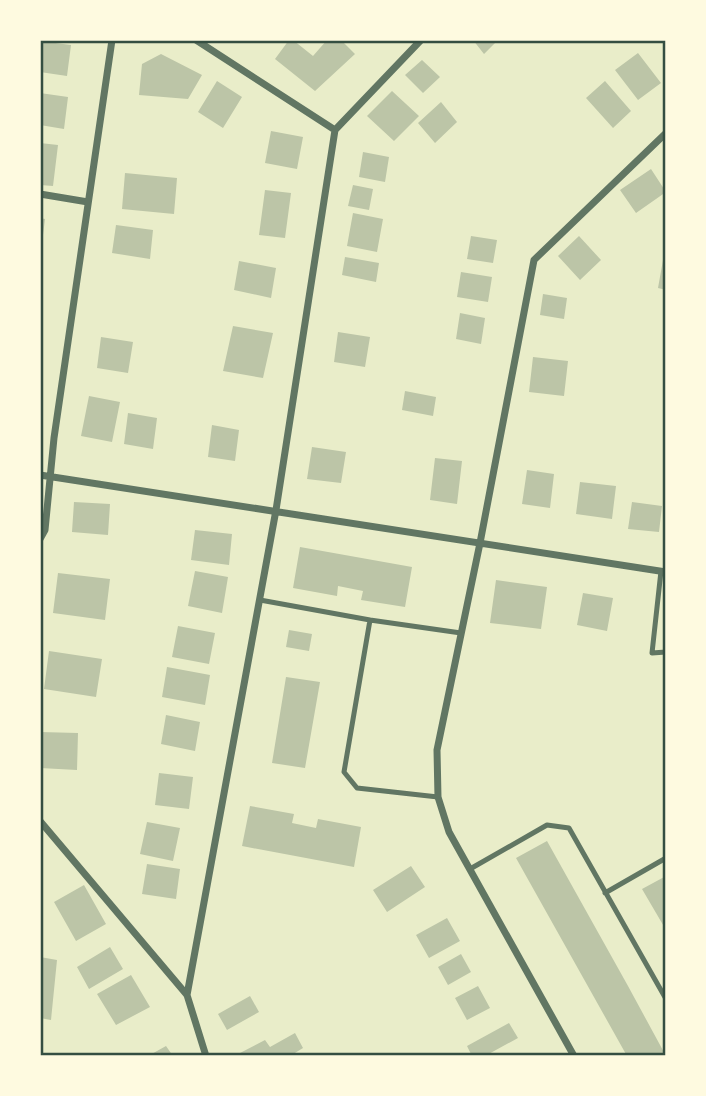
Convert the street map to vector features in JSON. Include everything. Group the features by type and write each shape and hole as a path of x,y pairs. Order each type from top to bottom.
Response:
{"street":[{"path":"40,539 45,530 50,476 112,40"},
{"path":"196,40 335,130"},
{"path":"187,995 276,510 335,130 421,40"},
{"path":"574,1056 449,832 438,797 437,750 534,260 666,133"},
{"path":"40,194 89,202"},
{"path":"40,475 663,571"},
{"path":"40,821 187,995 206,1056"}],"lane":[{"path":"663,571 652,653 666,652"},
{"path":"260,600 461,633"},
{"path":"370,620 344,772 357,788 438,797"},
{"path":"470,869 547,825 569,828 666,999"},
{"path":"605,893 666,858"}],"building":[{"path":"289,40 293,40 313,56 327,40 341,40 355,54 315,91 275,59"},
{"path":"473,40 498,40 484,54"},
{"path":"40,41 71,45 67,76 40,72"},
{"path":"638,53 661,83 638,100 615,70"},
{"path":"161,54 202,75 188,99 139,95 142,64"},
{"path":"422,60 440,77 423,93 405,75"},
{"path":"217,81 242,97 223,128 198,112"},
{"path":"605,81 631,111 613,128 586,98"},
{"path":"392,91 419,116 394,141 367,116"},
{"path":"40,93 68,97 64,129 40,125"},
{"path":"441,102 457,122 435,143 418,123"},
{"path":"271,131 303,137 297,169 265,163"},
{"path":"40,143 58,145 53,186 40,185"},
{"path":"363,152 389,157 385,182 359,177"},
{"path":"651,169 666,192 636,213 620,190"},
{"path":"125,173 177,178 174,214 122,209"},
{"path":"353,185 373,189 369,210 348,206"},
{"path":"265,190 291,193 285,238 259,235"},
{"path":"353,213 383,219 377,252 347,246"},
{"path":"40,218 45,219 42,243 40,243"},
{"path":"116,225 153,230 150,259 112,253"},
{"path":"471,236 497,240 493,263 467,259"},
{"path":"579,236 601,260 580,280 558,256"},
{"path":"345,257 379,263 376,282 342,275"},
{"path":"663,260 666,261 666,290 658,288"},
{"path":"239,261 276,268 271,298 234,290"},
{"path":"461,272 492,277 488,302 457,297"},
{"path":"543,294 567,298 564,319 540,315"},
{"path":"460,313 485,318 481,344 456,339"},
{"path":"233,326 273,333 263,378 223,371"},
{"path":"338,332 370,337 365,367 334,362"},
{"path":"101,337 133,342 128,373 97,368"},
{"path":"533,357 568,361 564,396 529,392"},
{"path":"405,391 436,397 433,416 402,410"},
{"path":"89,396 120,402 112,442 81,436"},
{"path":"128,413 157,418 153,449 124,444"},
{"path":"212,425 239,430 235,461 208,457"},
{"path":"312,447 346,452 341,483 307,479"},
{"path":"435,458 462,461 457,504 430,500"},
{"path":"527,470 554,474 550,508 522,504"},
{"path":"580,482 616,486 612,519 576,514"},
{"path":"74,502 110,504 108,535 72,532"},
{"path":"632,502 662,506 659,532 628,529"},
{"path":"195,530 232,534 229,565 191,560"},
{"path":"300,547 412,567 405,607 361,600 363,591 338,586 337,596 293,588"},
{"path":"195,571 228,577 222,613 188,606"},
{"path":"58,573 110,579 105,620 53,613"},
{"path":"496,580 547,587 541,629 490,623"},
{"path":"583,593 613,598 607,631 577,625"},
{"path":"178,626 215,633 209,664 172,657"},
{"path":"289,630 312,634 309,651 286,647"},
{"path":"49,651 102,659 96,697 44,689"},
{"path":"167,667 210,675 205,705 162,697"},
{"path":"286,677 320,682 305,768 272,763"},
{"path":"166,715 200,722 195,751 161,744"},
{"path":"40,732 78,733 77,770 40,768"},
{"path":"159,773 193,777 189,809 155,805"},
{"path":"250,806 294,814 292,823 316,828 318,819 361,827 354,867 242,846"},
{"path":"147,822 180,828 173,861 140,854"},
{"path":"547,841 666,1056 627,1056 516,858"},
{"path":"147,864 180,869 176,899 142,894"},
{"path":"411,866 425,887 387,912 373,890"},
{"path":"666,876 666,930 642,889"},
{"path":"84,885 106,924 76,941 54,902"},
{"path":"447,918 460,941 429,958 416,935"},
{"path":"110,947 123,969 89,989 77,967"},
{"path":"461,954 471,972 448,985 438,967"},
{"path":"40,957 57,960 51,1020 40,1018"},
{"path":"131,975 150,1007 116,1025 97,994"},
{"path":"478,986 490,1008 467,1020 455,998"},
{"path":"250,996 259,1012 227,1030 218,1014"},
{"path":"509,1023 518,1038 485,1056 472,1056 467,1046"},
{"path":"295,1033 303,1048 290,1056 241,1056 240,1053 265,1040 270,1047"},
{"path":"166,1046 173,1056 148,1056"}]}
